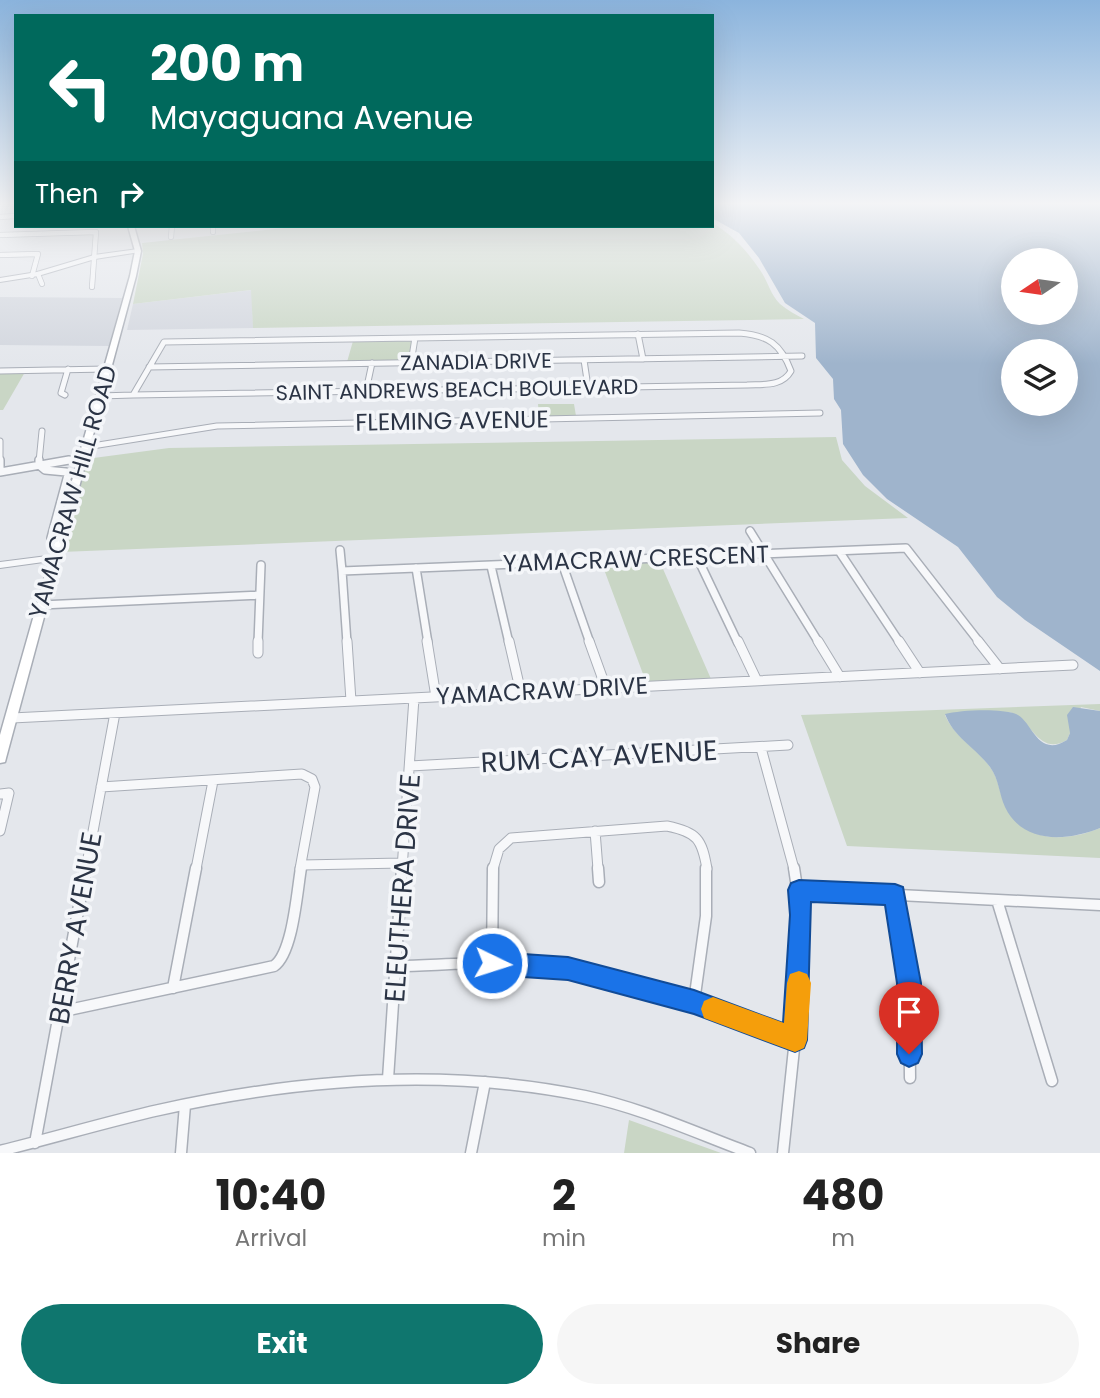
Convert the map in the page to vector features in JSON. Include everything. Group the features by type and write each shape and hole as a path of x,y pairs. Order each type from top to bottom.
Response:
{"main road":[{"name":"YAMACRAW HILL ROAD","path":"0,758 137,257"}],"street":[{"path":"38,257 35,275 42,284"},
{"path":"0,279 35,275 103,257"},
{"path":"92,287 94,258"},
{"path":"638,334 643,359"},
{"path":"133,395 164,342 752,334 774,340 785,356"},
{"path":"411,363 415,338"},
{"name":"SAINT ANDREWS BEACH BOULEVARD","path":"100,396 769,384 790,375 791,369 785,356"},
{"name":"ZANADIA DRIVE","path":"149,367 803,356"},
{"path":"584,360 587,387"},
{"path":"366,391 372,363"},
{"path":"65,396 61,393 68,369"},
{"path":"0,371 107,369"},
{"name":"FLEMING AVENUE","path":"0,471 217,426 820,413"},
{"path":"42,432 39,465 45,470 66,472 68,475 51,538"},
{"path":"0,441 0,471"},
{"path":"750,531 840,677"},
{"name":"YAMACRAW CRESCENT","path":"342,571 906,548 1000,669"},
{"path":"341,550 351,701"},
{"path":"839,551 920,673"},
{"path":"697,557 757,681"},
{"path":"0,566 54,561"},
{"path":"562,563 606,688"},
{"path":"258,653 261,565"},
{"path":"491,566 521,692"},
{"path":"416,568 436,697"},
{"path":"41,605 259,595"},
{"name":"YAMACRAW DRIVE","path":"12,718 1073,665"},
{"name":"ELEUTHERA DRIVE","path":"388,1079 414,698"},
{"name":"BERRY AVENUE","path":"35,1143 115,713"},
{"name":"RUM CAY AVENUE","path":"410,766 788,746"},
{"path":"761,748 799,890 801,915 795,1040 783,1153"},
{"path":"60,1012 274,966 280,962 287,946 315,787 312,779 302,774 101,787"},
{"path":"173,988 213,781"},
{"path":"0,794 9,793 0,831"},
{"path":"492,963 493,865 497,850 511,838 667,826 682,828 696,835 704,847 707,887 694,1002"},
{"path":"595,831 599,882"},
{"path":"302,865 402,863"},
{"path":"799,890 1100,906"},
{"path":"895,895 909,983 910,1078"},
{"path":"996,900 1052,1082"},
{"path":"397,966 492,963 568,969 694,1002 795,1040"},
{"path":"0,1151 185,1105 302,1085 388,1079 485,1082 586,1097 750,1153"},
{"path":"471,1153 485,1082"},
{"path":"181,1153 185,1105"}],"shaded area":[{"path":"252,290 253,328 127,330 133,304"},
{"path":"0,297 122,298 109,346 0,345"}],"green space":[{"path":"142,257 751,257 780,304 804,319 253,328 251,290 133,304"},
{"path":"412,340 408,361 347,362 353,341"},
{"path":"25,372 3,410 0,410 0,373"},
{"path":"538,404 574,404 576,416 539,417"},
{"path":"836,437 842,460 865,486 908,518 61,552 86,459 169,448"},
{"path":"660,562 711,679 646,682 602,564"},
{"path":"1100,704 1100,711 1081,707 1067,740 1057,744 1042,740 1023,721 1009,712 945,715 954,730 990,767 1004,802 1021,825 1032,832 1058,837 1100,828 1100,858 847,846 801,715"},
{"path":"629,1120 721,1153 624,1153"}],"water":[{"path":"758,257 1001,257 1001,326 1078,326 1078,257 1100,257 1100,671 1025,620 997,597 958,547 887,499 863,475 843,444 841,410 834,399 833,379 816,358 815,323 785,303"},
{"path":"1073,707 1100,711 1100,828 1074,836 1047,837 1023,828 1013,819 1005,807 990,767 959,736 945,714 981,710 1009,712 1022,718 1042,742 1057,745 1067,740 1070,733 1067,715"}],"slow traffic":[{"path":"713,1009 795,1040 799,983"}],"route":[{"path":"492,963 568,969 694,1002 795,1040 801,915 799,890 895,895 909,983 909,1054"}]}
